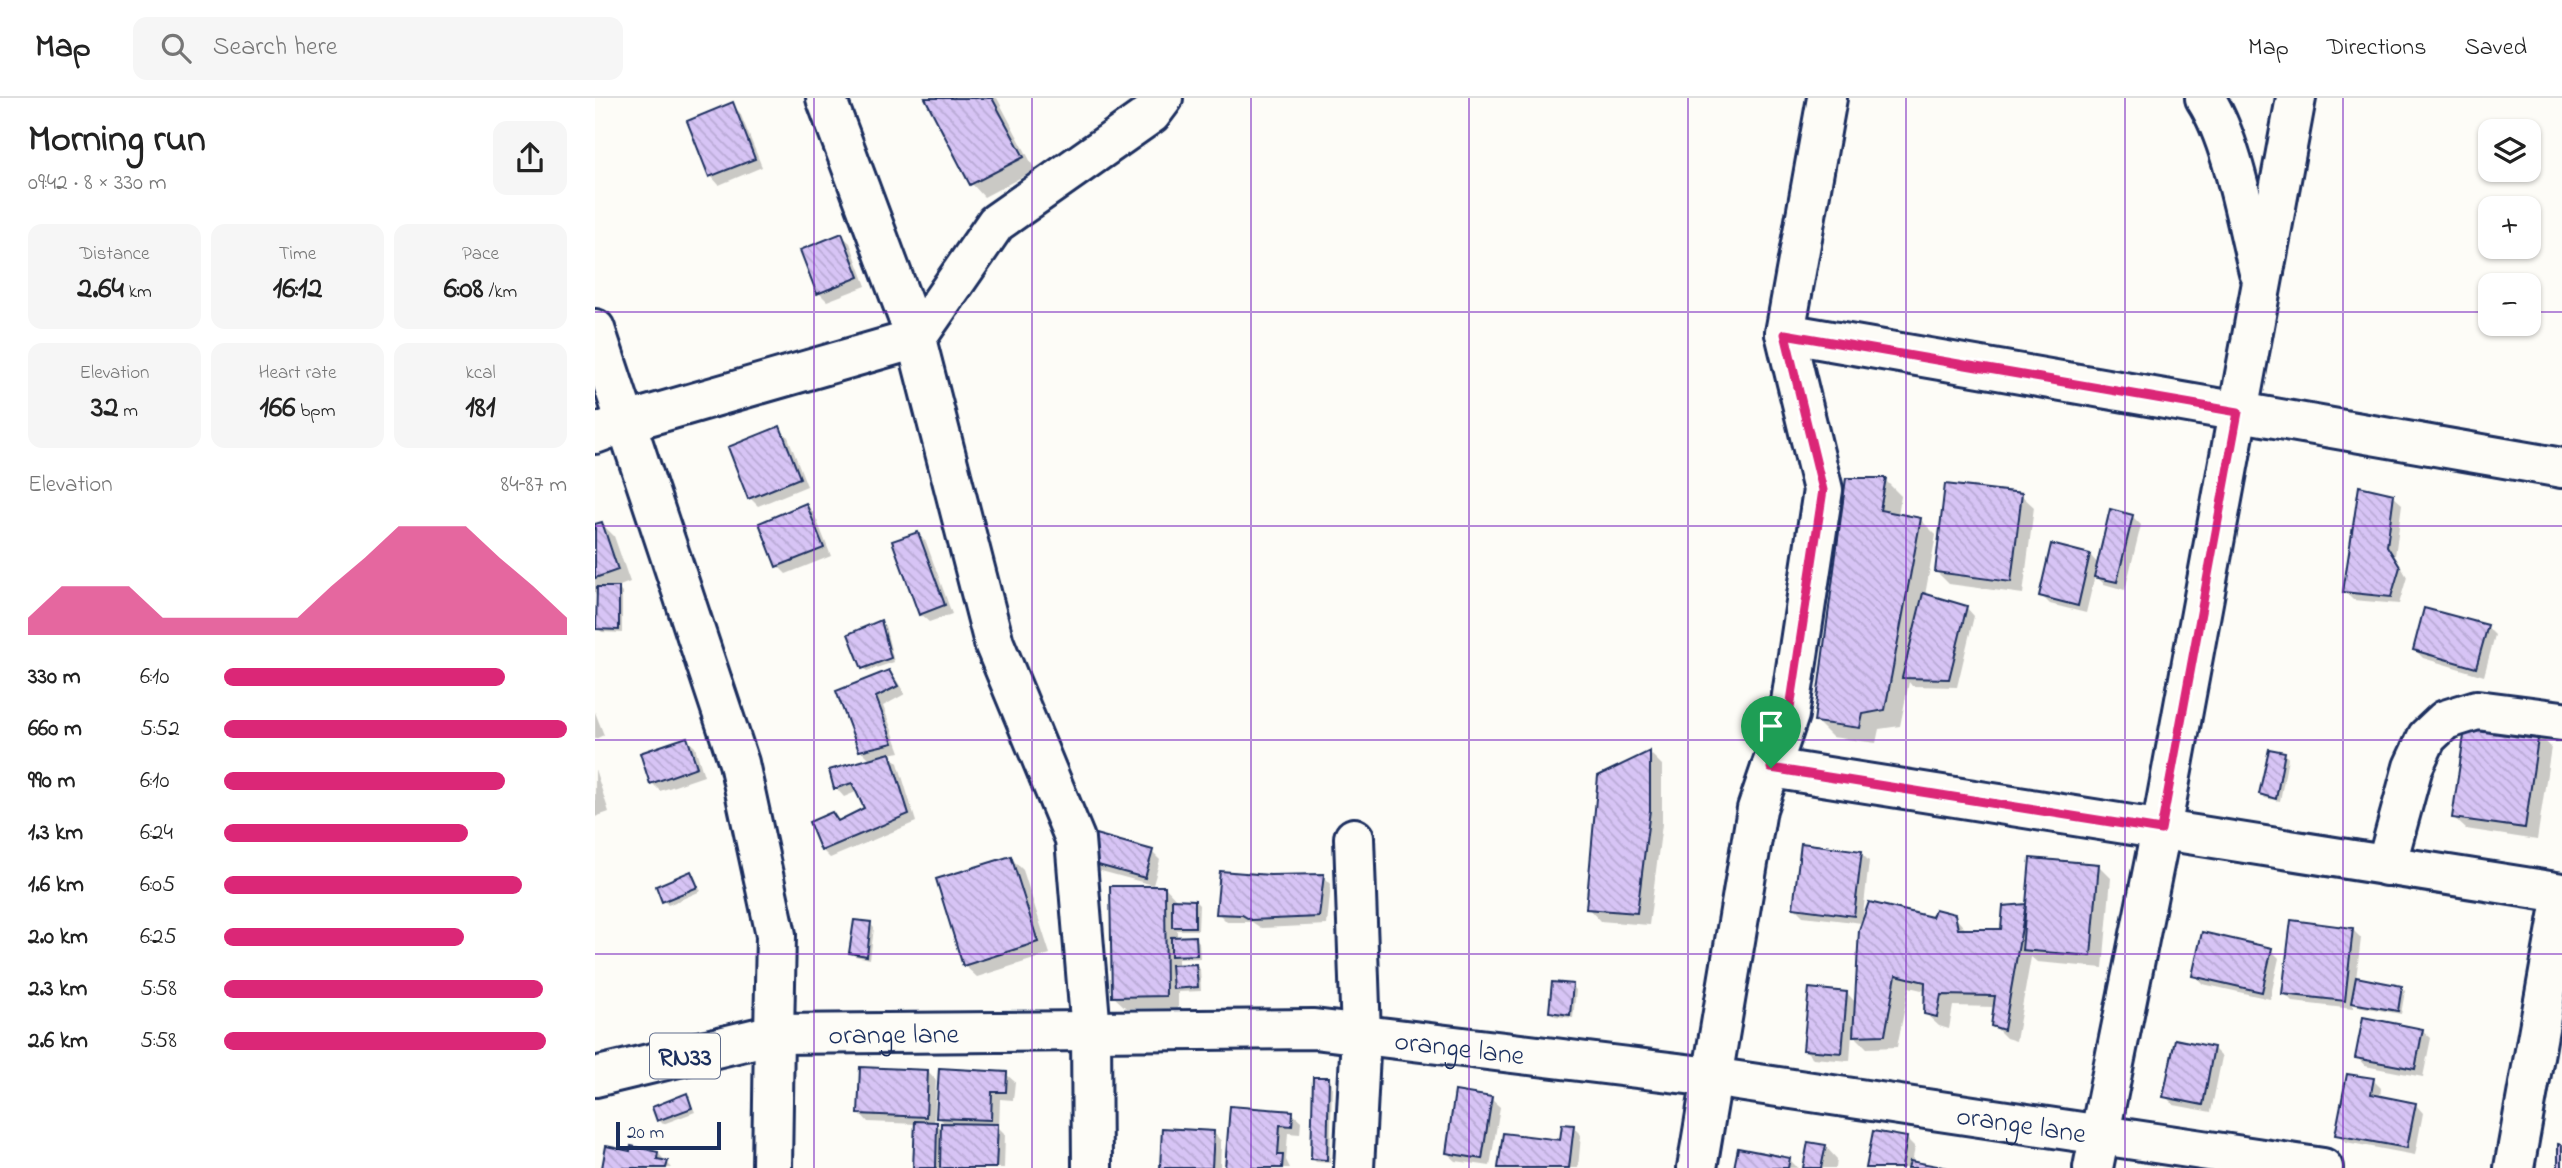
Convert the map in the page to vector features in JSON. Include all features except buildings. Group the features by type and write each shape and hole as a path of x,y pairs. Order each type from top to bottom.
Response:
{"street":[{"path":"826,98 916,339 994,643 1075,839 1091,1032 1092,1168"},
{"path":"611,428 916,339 996,223 1151,114 1163,98"},
{"path":"1697,1168 1757,809 1789,715 1823,490 1785,334 1828,98"},
{"path":"2205,98 2217,116 2224,139 2261,283"},
{"path":"2095,1151 2161,830 2296,98"},
{"path":"595,329 611,428 739,763 776,935 772,1168"},
{"path":"1785,334 2562,468"},
{"path":"2386,866 2413,766 2427,737 2445,720 2477,710 2562,721"},
{"path":"1771,768 2562,893"},
{"path":"1354,838 1361,1035 1354,1168"},
{"path":"2514,1168 2562,900"},
{"name":"orange lane","path":"595,1077 774,1034 1314,1029 1711,1077 2095,1151 2323,1168"}],"route":[{"path":"1785,334 2238,412 2161,830 1771,768 1789,715 1823,490 1785,334"}]}
